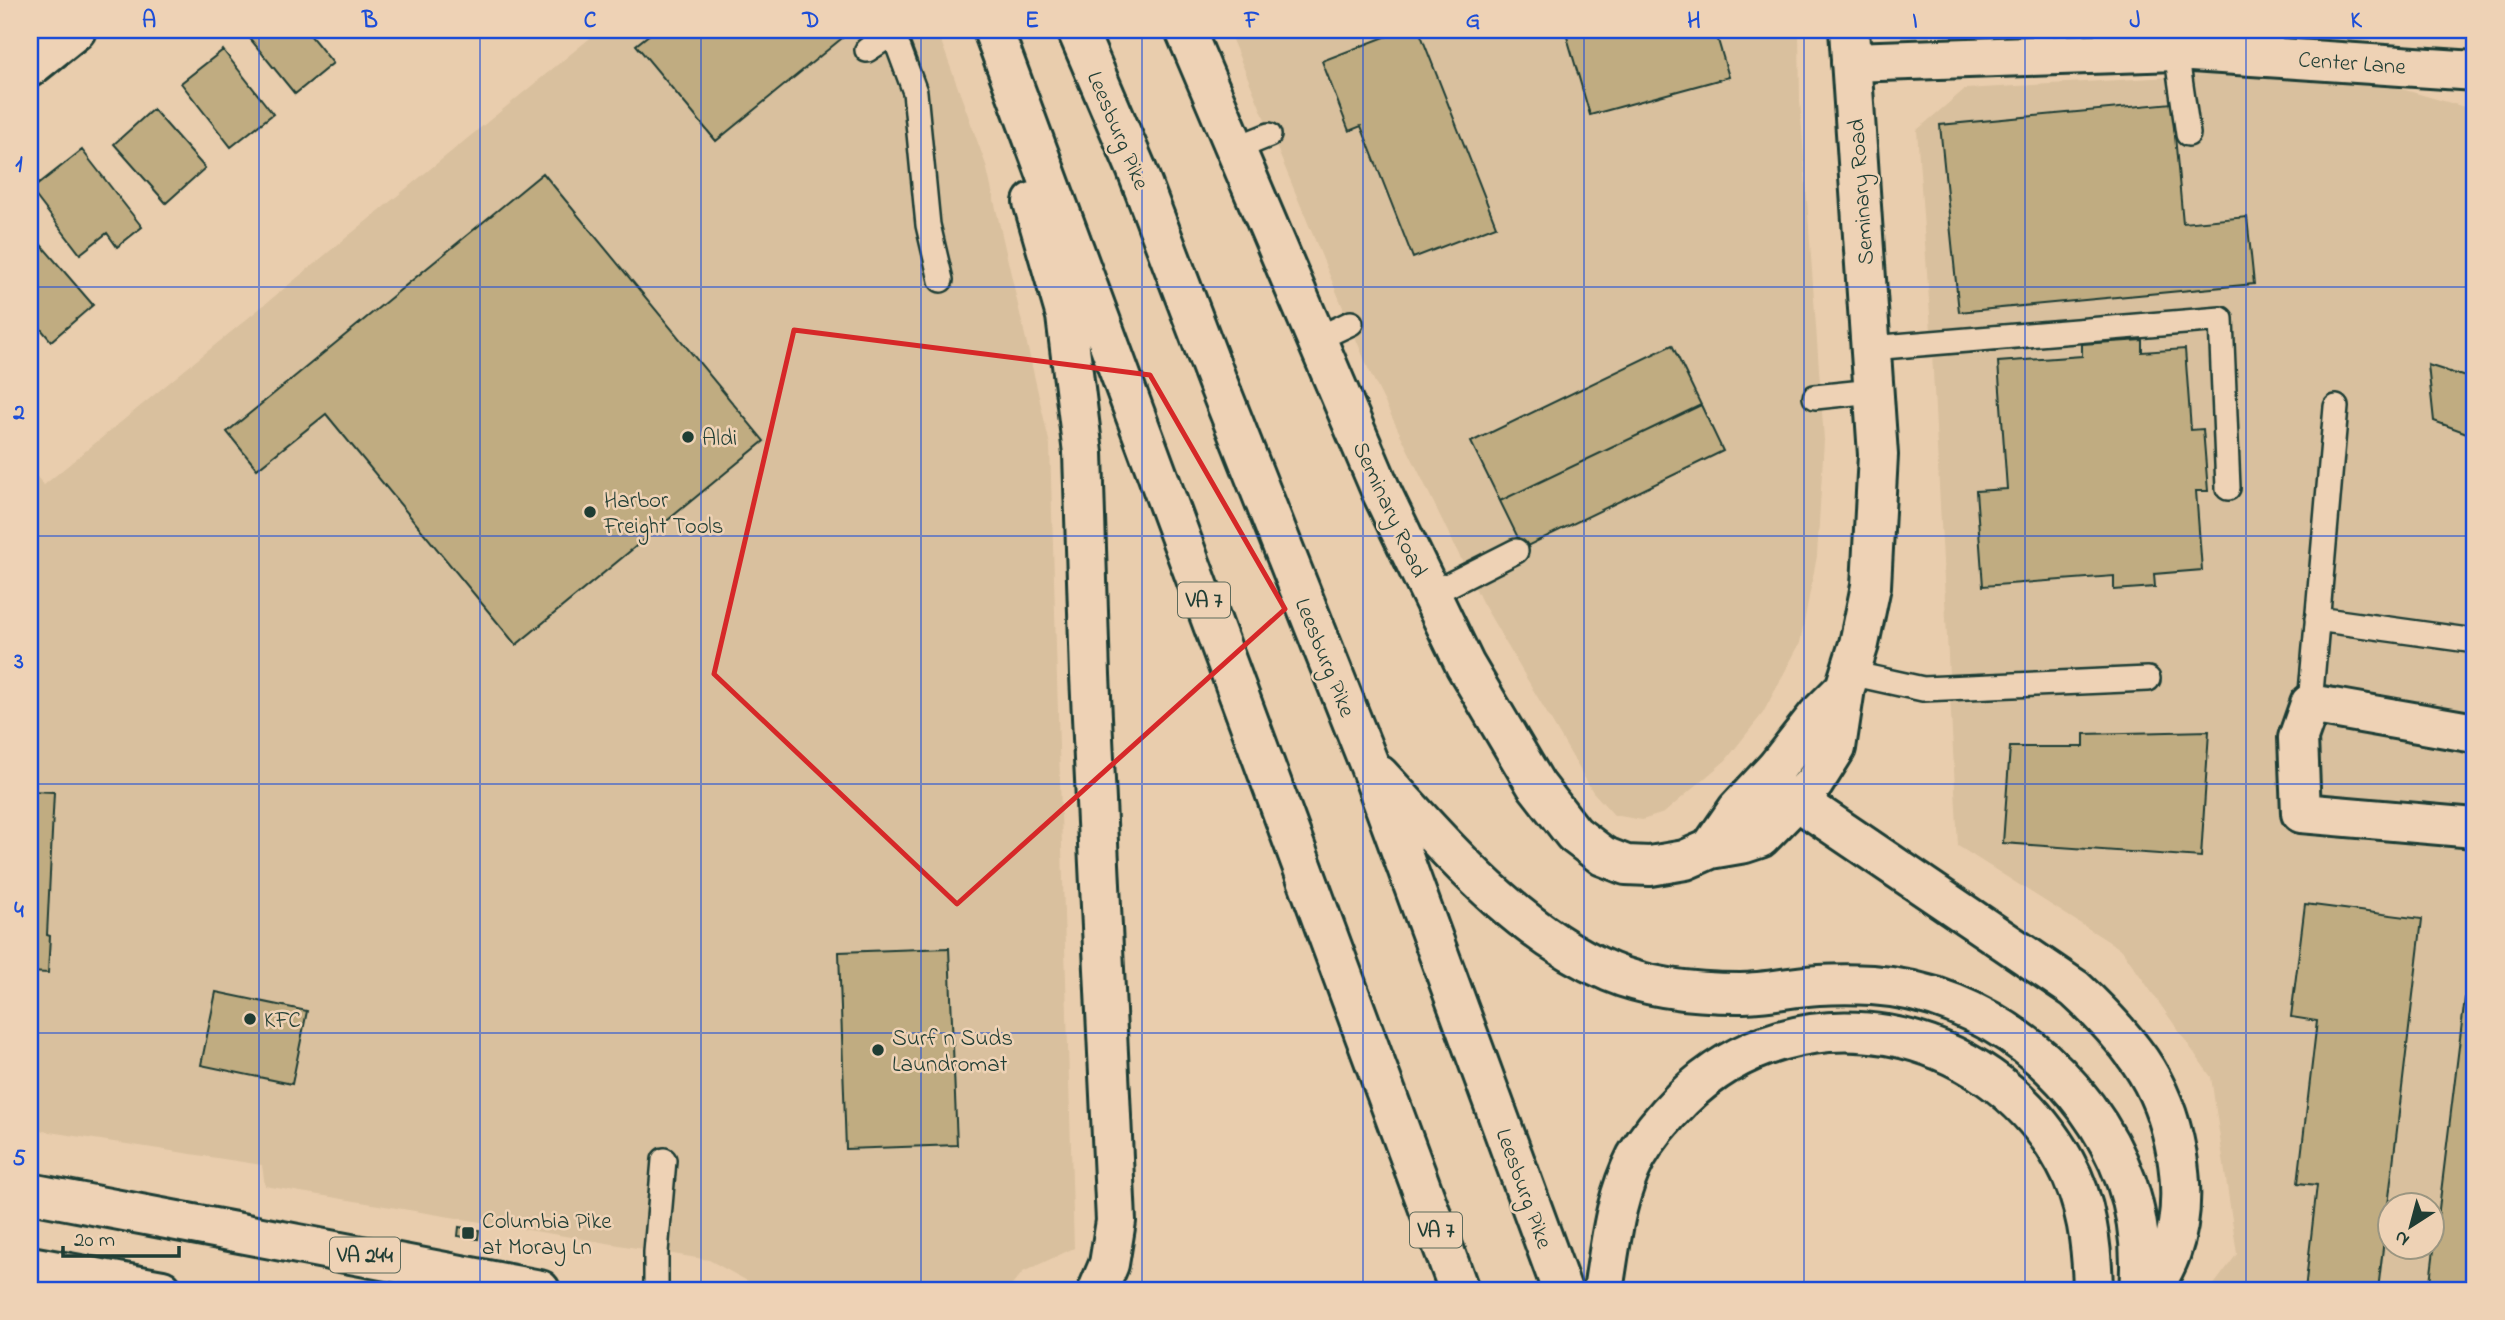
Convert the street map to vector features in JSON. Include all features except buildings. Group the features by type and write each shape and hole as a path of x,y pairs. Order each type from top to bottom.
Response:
{"main road":[{"path":"30,67 76,30"},
{"path":"993,30 1031,198 1066,316 1083,453 1090,675 1116,1221 1109,1264 1098,1290"},
{"name":"VA 7","path":"993,30 1459,1290"},
{"name":"Leesburg Pike","path":"1077,30 1136,167 1368,764 1562,1290"},
{"name":"Seminary Road","path":"1185,30 1253,142 1334,331 1382,493 1465,665 1536,785 1583,843 1603,856 1626,864 1650,866 1685,860 1710,849 1760,838 1822,773 1836,748 1847,680 1859,644 1871,586 1878,455 1850,46"},
{"name":"Center Lane","path":"1850,46 2176,51 2475,71"},
{"name":"Seminary Road","path":"1710,849 1737,810 1776,768 1847,680"},
{"path":"2475,733 2310,704 2298,738 2301,813 2475,828"},
{"path":"1368,764 1475,876 1522,919 1563,948 1612,973 1654,985 1702,992 1742,993 1819,985 1875,985 1940,1000 1982,1016 2027,1046 2067,1083 2104,1134 2120,1169 2135,1214 2141,1265 2139,1290"},
{"path":"1798,801 2075,989 2111,1023 2141,1063 2168,1117 2179,1162 2181,1208 2171,1252 2152,1290"},
{"path":"1603,1290 1617,1203 1637,1156 1664,1117 1698,1084 1731,1060 1762,1046 1816,1031 1860,1031 1907,1038 1951,1054 1992,1078 2017,1098 2041,1125 2066,1164 2083,1207 2092,1252 2093,1290"},
{"name":"VA 244","path":"30,1193 540,1290"},
{"path":"30,1266 162,1290"}],"lane":[{"path":"867,50 893,32 915,92 928,225 941,280"},
{"path":"2176,51 2188,134"},
{"path":"1871,348 2221,319 2228,488"},
{"path":"1815,397 1873,391"},
{"path":"2310,704 2336,407"},
{"path":"1431,594 1516,551"},
{"path":"2318,619 2475,641"},
{"path":"1847,680 1923,689 2148,679"},
{"path":"656,1290 656,1252 664,1160"}],"highlighted area":[{"path":"794,330 1150,375 1285,609 957,904 714,674"}],"shaded area":[{"path":"600,30 937,30 986,165 1050,445 1074,1248 1023,1272 1008,1290 764,1290 709,1260 265,1186 262,1165 30,1129 30,469 44,485"},
{"path":"1228,30 1799,30 1800,101 1824,440 1817,556 1800,643 1763,713 1726,760 1664,813 1642,820 1614,815 1593,792 1482,602 1368,368"},
{"path":"2328,68 2475,110 2475,1290 2210,1290 2237,1254 2211,1077 2122,950 1958,846 1930,315 1917,130 1965,89"}],"place":[{"name":"Aldi","path":"688,437"},
{"name":"Harbor Freight Tools","path":"590,512"},
{"name":"KFC","path":"250,1019"},
{"name":"Surf n Suds Laundromat","path":"878,1050"},
{"name":"Columbia Pike at Moray Ln","path":"468,1233"}]}
